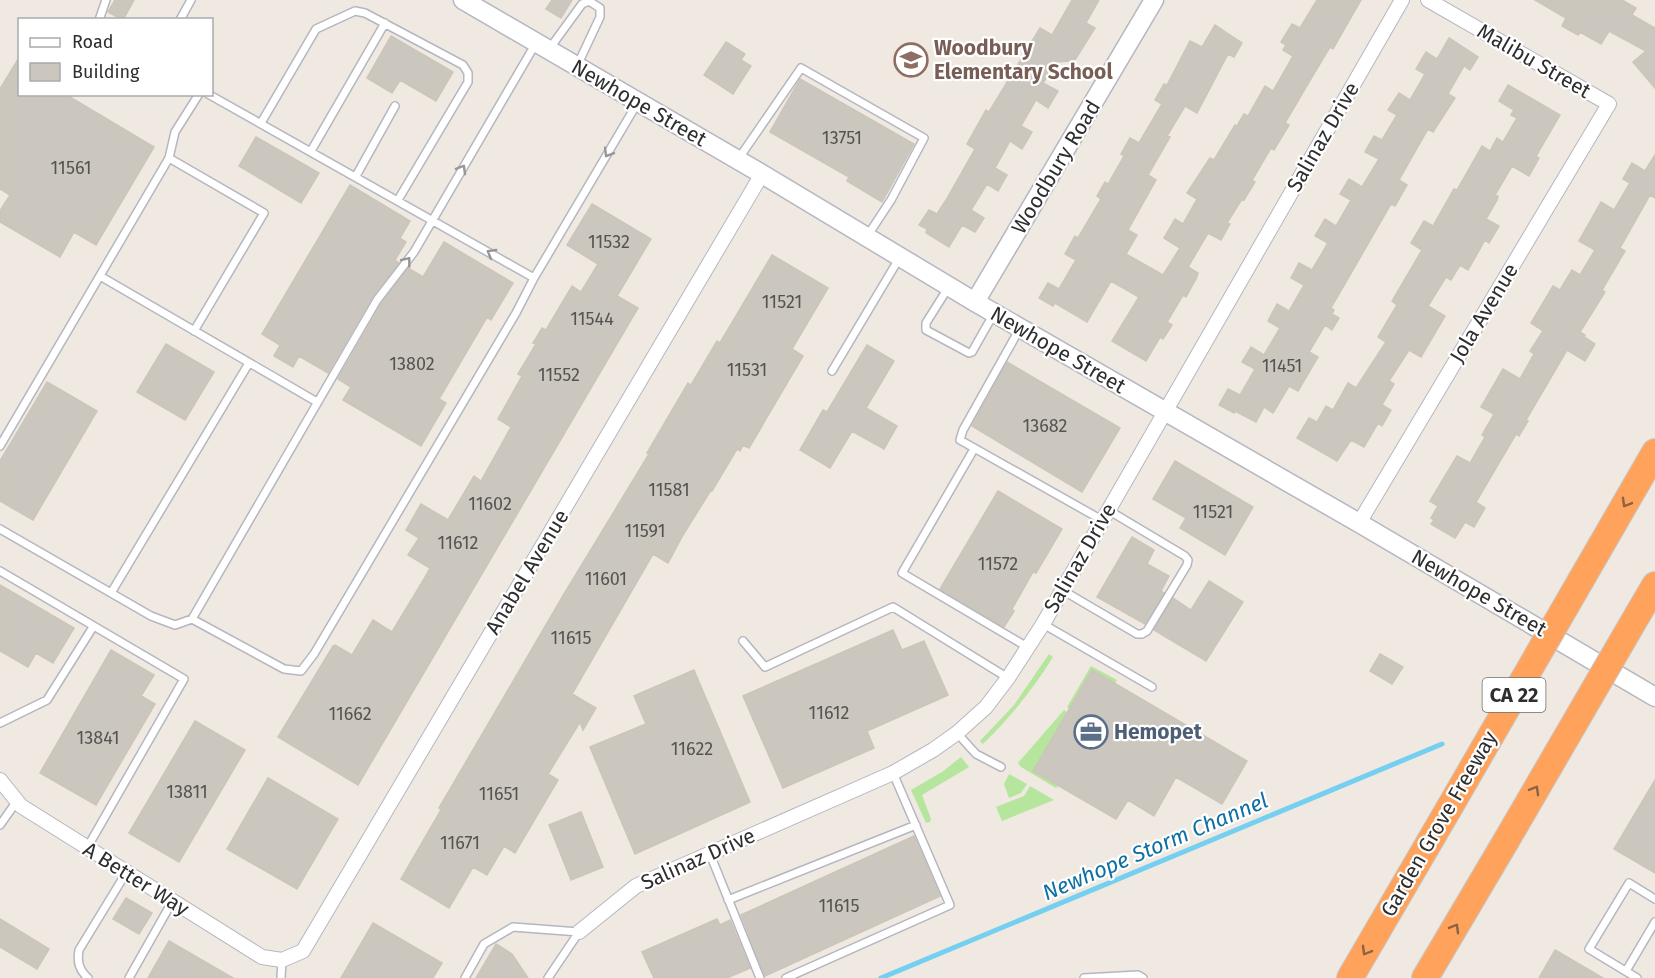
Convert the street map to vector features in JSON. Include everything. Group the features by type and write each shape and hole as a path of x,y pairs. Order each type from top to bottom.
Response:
{"highway":[{"name":"Garden Grove Freeway","path":"1350,978 1655,452"},
{"name":"CA 22","path":"1425,978 1655,585"}],"street":[{"name":"Newhope Street","path":"463,0 762,174 975,302 1655,697"},
{"name":"Woodbury Road","path":"975,302 1154,0"},
{"name":"Salinaz Drive","path":"579,932 636,886 893,773 957,734 986,706 1029,648 1402,0"},
{"name":"Malibu Street","path":"1428,0 1609,104"},
{"name":"Jola Avenue","path":"1359,523 1609,104"},
{"name":"Anabel Avenue","path":"282,960 303,951 762,174"},
{"name":"A Better Way","path":"0,780 21,806 262,957 282,960"}],"lane":[{"path":"100,18 106,0"},
{"path":"181,18 191,0"},
{"path":"0,529 151,616 175,625 192,619 377,300 414,252 542,46 582,4 589,1 595,2 600,8 600,17 576,66"},
{"path":"261,123 316,29 355,11 365,13 464,65 468,73 468,82 398,200"},
{"path":"310,151 385,23"},
{"path":"738,160 801,68 924,138 891,200 866,237"},
{"path":"0,446 169,158 175,132 198,96"},
{"path":"212,96 534,278"},
{"path":"192,619 284,669 301,671 314,654 516,313 534,278 638,102"},
{"path":"356,176 395,106"},
{"path":"169,158 264,213 194,331"},
{"path":"832,371 900,257"},
{"path":"100,276 317,402"},
{"path":"949,286 925,327 926,330 964,352 972,352 994,313"},
{"path":"1021,328 960,435 962,442 1185,556 1188,560 1147,631 1142,634 1137,634 1062,590"},
{"path":"111,593 249,363"},
{"path":"974,449 902,573 1029,648"},
{"path":"0,571 184,679 87,848"},
{"path":"743,642 765,667 893,607 1008,678"},
{"path":"1043,624 1152,687"},
{"path":"0,723 47,700 93,627"},
{"path":"957,734 976,753 1001,767"},
{"path":"786,978 950,905 893,773"},
{"path":"0,825 17,801"},
{"path":"728,900 916,825"},
{"path":"710,854 760,978"},
{"path":"88,978 82,973 78,961 79,950 126,873"},
{"path":"1637,978 1589,949 1629,883 1655,899"},
{"path":"129,978 172,902"},
{"path":"1626,971 1655,922"},
{"path":"465,978 484,944 513,927 579,932 548,978"},
{"path":"281,978 282,960"},
{"path":"1084,978 1138,975 1143,978"}],"green space":[{"path":"1049,654 1053,657 1029,692 983,744 980,741 1014,705"},
{"path":"1091,666 1117,680 1115,684 1092,670 1069,709 1067,707"},
{"path":"1064,710 1067,712 1033,771 1058,786 1056,788 1018,763"},
{"path":"961,757 969,767 922,795 931,819 926,823 911,790 942,772"},
{"path":"1009,774 1027,784 1021,793 1009,798 1004,784"},
{"path":"1030,786 1054,800 1002,821 996,807 1024,796"}],"building":[{"path":"115,0 134,0 124,18 108,12"},
{"path":"552,0 572,0 561,18 546,9"},
{"path":"1072,0 1099,0 1086,23 1095,28 1073,63 1056,62 1043,83 1058,91 1048,108 1036,100 1021,126 1032,132 1022,149 1010,141 995,168 1007,175 998,191 987,184 971,210 984,218 975,232 962,225 949,247 926,233 927,229 919,225 929,210 937,214 946,200 975,149 967,144 986,110 989,112 1040,28 1052,35"},
{"path":"1317,0 1361,0 1333,49 1330,47 1285,123 1289,125 1274,150 1271,148 1252,180 1255,182 1227,223 1230,224 1221,240 1208,233 1188,267 1198,273 1196,279 1186,297 1183,295 1167,322 1172,325 1163,339 1160,337 1146,361 1112,341 1139,297 1111,281 1087,322 1055,303 1053,306 1039,298 1048,283 1059,289 1076,260 1065,254 1075,236 1078,238 1101,199 1097,196 1105,182 1108,184 1124,156 1121,154 1130,138 1139,143 1162,104 1155,100 1164,84 1167,85 1190,41 1202,47 1215,25 1242,43 1234,57 1228,54 1197,113 1185,106 1148,175 1156,180 1128,230 1137,235 1126,254 1163,275 1180,248 1164,238 1175,219 1183,224 1197,199 1187,193 1210,158 1214,160 1235,125 1237,126 1244,114 1248,116 1265,86 1273,91 1293,56 1283,50 1286,45 1281,42 1292,24 1300,28"},
{"path":"1535,0 1622,0 1636,8 1632,15 1655,28 1655,88 1633,62 1646,51 1609,31 1601,44 1580,32 1578,35 1562,26 1566,18"},
{"path":"391,36 453,72 436,101 400,80 392,93 367,78"},
{"path":"1449,38 1478,57 1470,70 1464,66 1448,94 1455,98 1433,132 1428,129 1399,180 1407,185 1395,206 1391,204 1331,308 1334,310 1332,314 1339,318 1332,330 1325,325 1309,352 1318,357 1298,391 1289,386 1273,413 1264,407 1256,422 1219,405 1228,389 1240,395 1255,369 1242,362 1251,347 1264,355 1280,328 1268,321 1277,304 1289,311 1304,285 1291,278 1299,263 1312,270 1328,243 1315,236 1325,219 1336,226 1351,200 1340,194 1349,179 1362,187 1379,159 1365,152 1374,136 1382,140 1397,115 1388,110 1399,93 1410,100 1425,74 1416,69 1426,52 1437,59"},
{"path":"726,42 745,54 741,60 751,66 733,94 704,75"},
{"path":"18,59 18,96 68,96 154,147 96,245 74,232 60,257 0,222 0,211 10,195 0,189 0,89"},
{"path":"800,79 914,144 882,202 847,181 849,177 770,132"},
{"path":"1508,85 1560,115 1536,156 1539,158 1529,176 1512,166 1495,195 1498,196 1497,200 1486,219 1499,226 1489,243 1485,240 1468,270 1460,265 1451,280 1446,277 1428,306 1445,316 1421,357 1409,350 1389,381 1394,384 1382,405 1391,410 1382,426 1378,423 1364,447 1351,440 1337,461 1297,438 1309,418 1317,422 1326,406 1333,410 1348,383 1356,388 1386,342 1378,337 1397,305 1392,301 1422,250 1411,243 1424,221 1433,226 1482,146 1490,151 1497,138 1503,142 1517,118 1511,115 1514,110 1499,101"},
{"path":"256,137 319,173 301,203 239,166"},
{"path":"1655,155 1655,198 1650,195 1620,248 1625,251 1602,290 1605,292 1580,332 1595,344 1585,361 1567,350 1526,420 1528,421 1519,436 1516,434 1476,502 1485,508 1474,527 1465,522 1455,538 1431,524 1434,520 1431,518 1438,506 1430,501 1457,456 1470,463 1485,437 1482,435 1494,414 1481,407 1503,369 1520,379 1534,354 1530,351 1543,331 1531,323 1553,286 1560,290 1572,270 1580,275 1595,250 1579,241 1601,202 1614,210 1630,183 1623,179 1632,163 1645,171"},
{"path":"350,185 410,221 400,238 406,242 395,260 399,263 372,297 328,373 299,356 293,367 274,356 280,345 262,334"},
{"path":"592,204 651,239 617,296 638,308 358,785 278,737 333,646 352,655 373,620 392,632 424,579 430,568 408,555 419,538 406,530 421,504 448,520 474,476 481,481 511,427 498,419 522,376 518,374 536,344 533,343 542,328 546,330 572,286 581,292 598,264 567,245"},
{"path":"444,242 513,283 491,320 487,317 439,399 446,403 421,446 343,400 351,387 338,379 382,303 408,268 423,277"},
{"path":"772,255 828,288 792,349 803,356 749,448 743,445 740,451 737,449 668,563 653,554 572,694 596,708 583,730 580,722 548,774 558,780 515,853 504,846 487,875 473,867 449,908 401,879 441,810 439,808 649,454 647,453 688,383 691,385 717,341 720,343"},
{"path":"166,344 214,372 185,420 137,392"},
{"path":"867,345 894,361 866,408 897,426 884,449 852,431 830,468 800,450 823,410 827,412"},
{"path":"1007,362 1120,428 1082,492 972,426"},
{"path":"47,382 97,411 33,520 0,501 0,461"},
{"path":"1175,461 1253,507 1225,555 1180,528 1186,518 1153,499"},
{"path":"998,491 1062,529 1036,573 1033,572 1004,627 940,589"},
{"path":"1132,537 1154,550 1147,564 1169,576 1161,591 1164,593 1145,624 1097,597"},
{"path":"1209,581 1243,602 1206,661 1154,630 1173,598 1191,610"},
{"path":"0,585 74,628 53,663 36,653 28,667 0,651"},
{"path":"893,630 902,650 924,641 948,695 867,731 874,748 783,788 743,696"},
{"path":"111,650 154,675 141,696 155,704 96,805 40,773"},
{"path":"1380,654 1403,667 1392,684 1370,671"},
{"path":"694,670 750,802 635,854 590,747 646,724 634,696"},
{"path":"1092,670 1247,761 1222,804 1176,777 1154,816 1128,800 1116,819 1033,771"},
{"path":"195,721 245,750 179,862 129,833"},
{"path":"268,778 338,819 297,889 227,849"},
{"path":"1655,780 1655,873 1614,849"},
{"path":"581,812 603,867 571,880 549,825"},
{"path":"914,836 940,896 765,976 741,915"},
{"path":"126,898 152,913 139,934 113,919"},
{"path":"0,919 49,949 37,969 0,947"},
{"path":"717,919 720,925 730,920 750,968 727,978 654,978 642,952"},
{"path":"373,923 442,963 433,978 341,978"},
{"path":"169,941 233,978 148,978"},
{"path":"496,944 512,954 528,978 476,978"},
{"path":"1555,950 1603,978 1539,978"}],"waterway":[{"name":"Newhope Storm Channel","path":"881,978 1442,744"}],"place":[{"name":"Woodbury Elementary School","path":"911,60"},
{"name":"Hemopet","path":"1091,732"}]}
